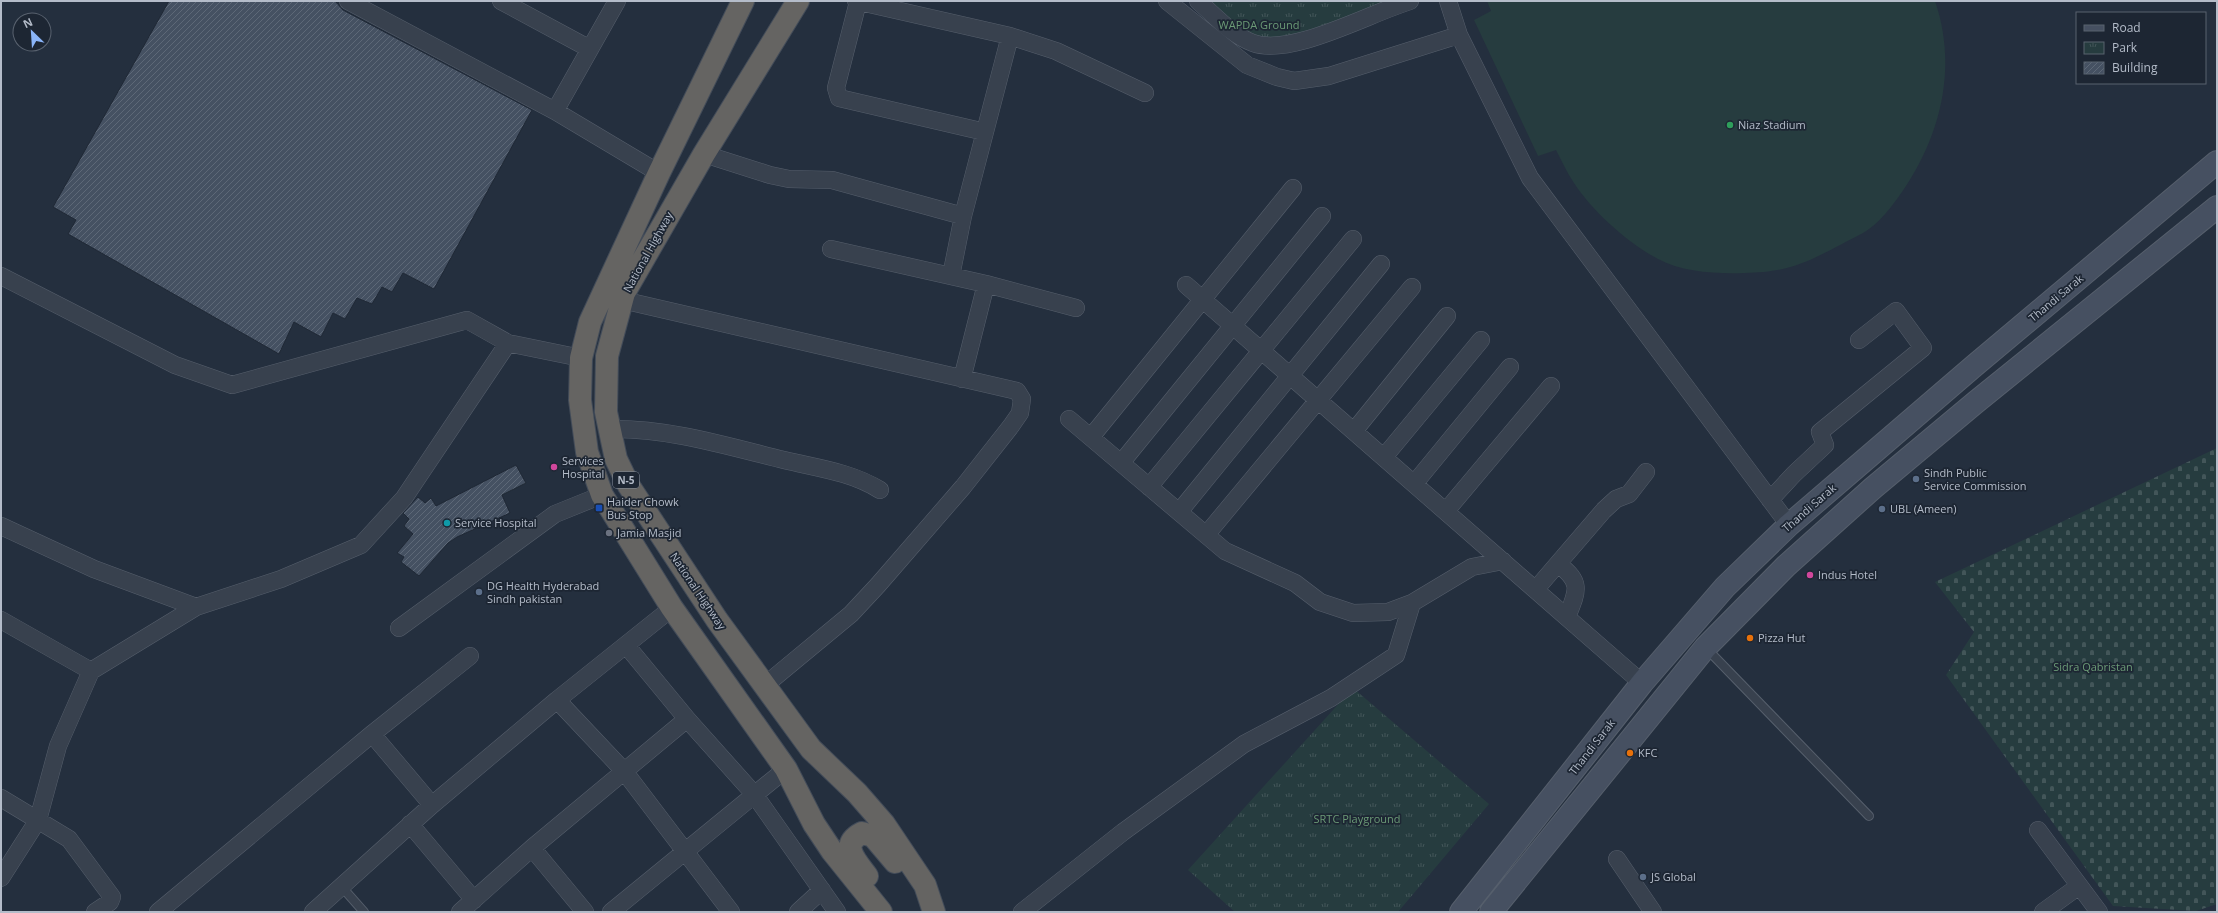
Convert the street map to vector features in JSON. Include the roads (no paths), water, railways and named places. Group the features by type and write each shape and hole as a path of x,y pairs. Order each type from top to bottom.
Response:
{"highway":[{"name":"National Highway","path":"743,1 659,173 590,322 581,358 580,400 587,452 602,495 672,608 786,769 814,824 832,852 881,912"},
{"path":"709,69 755,1"},
{"name":"National Highway","path":"797,2 704,154 624,293 607,356 606,412 616,459 629,486 717,620 811,749 857,793 884,824 925,885 934,912"},
{"path":"587,452 612,438"},
{"path":"894,912 857,863 850,849 850,842 854,837 862,833 873,836 881,844 928,912"}],"main road":[{"name":"Thandi Sarak","path":"1461,912 1642,683 1725,587 1789,525 2217,162"},
{"path":"1491,912 1705,648 1786,566 1873,488 2217,207"},
{"path":"2054,299 2074,323"}],"street":[{"path":"349,1 555,111 659,173"},
{"path":"501,1 590,49"},
{"path":"555,111 617,1"},
{"path":"985,132 839,98 836,88 857,1 1010,36 1056,51 1145,93"},
{"path":"1167,1 1247,65 1277,77 1294,81 1329,76 1459,35"},
{"path":"1198,1 1240,36 1253,43 1267,47 1281,46 1309,39 1410,1"},
{"path":"1448,1 1459,35 1530,178 1789,525"},
{"path":"951,276 963,216 1010,36"},
{"path":"704,154 770,175 789,179 832,180 963,216"},
{"path":"1091,437 1293,188"},
{"path":"1121,463 1322,216"},
{"path":"1149,487 1260,350 1353,239"},
{"path":"831,249 986,284 1076,308"},
{"path":"1179,512 1381,264"},
{"path":"1,276 175,365 232,385 468,320 508,343 581,358"},
{"path":"962,379 986,284"},
{"path":"1186,285 1642,683"},
{"path":"1206,535 1317,399 1412,287"},
{"path":"622,300 1017,391 1022,399 1020,413 963,487 867,597 851,614 764,686"},
{"path":"1770,500 1794,474 1825,445 1820,432 1923,348 1896,311 1859,340"},
{"path":"1354,431 1447,316"},
{"path":"1384,457 1481,340"},
{"path":"1,878 38,820 58,746 91,671 196,607 281,579 360,545 404,498 508,343"},
{"path":"1414,484 1510,367"},
{"path":"1446,511 1551,386"},
{"path":"1069,419 1225,551 1296,583 1320,602 1352,613 1388,612 1412,603 1472,567 1503,561"},
{"path":"612,438 639,428 714,443 851,476 880,490"},
{"path":"1536,589 1604,510 1616,499 1629,494 1646,472"},
{"path":"399,628 555,514 602,495"},
{"path":"1,526 94,568 196,607"},
{"path":"1558,564 1571,574 1576,582 1574,601 1568,617"},
{"path":"1022,912 1123,832 1244,744 1331,698 1396,655 1412,603"},
{"path":"313,912 432,805 558,700 672,608"},
{"path":"1,620 91,671"},
{"path":"626,645 754,794 838,912"},
{"path":"158,912 372,734 470,656"},
{"path":"558,700 624,771 731,912"},
{"path":"460,912 532,848 688,719"},
{"path":"372,734 432,805"},
{"path":"611,912 686,853 754,794 786,769"},
{"path":"1,798 69,839 112,897 110,902 95,912"},
{"path":"410,824 474,900"},
{"path":"2038,830 2099,912"},
{"path":"532,848 585,912"},
{"path":"1618,858 1653,912"},
{"path":"2043,912 2079,886"},
{"path":"798,912 822,890"}],"lane":[{"path":"1705,648 1869,816"},
{"path":"342,886 364,912"}],"place":[{"name":"Niaz Stadium","path":"1730,125"},
{"name":"Services Hospital","path":"554,467"},
{"name":"Sindh Public Service Commission","path":"1916,479"},
{"name":"Haider Chowk Bus Stop","path":"599,508"},
{"name":"UBL (Ameen)","path":"1882,509"},
{"name":"Service Hospital","path":"447,523"},
{"name":"Jamia Masjid","path":"609,533"},
{"name":"Indus Hotel","path":"1810,575"},
{"name":"DG Health Hyderabad Sindh pakistan","path":"479,592"},
{"name":"Pizza Hut","path":"1750,638"},
{"name":"KFC","path":"1630,753"},
{"name":"JS Global","path":"1643,877"}],"park label":[{"name":"WAPDA Ground","path":"1259,25"},
{"name":"Sidra Qabristan","path":"2093,667"},
{"name":"SRTC Playground","path":"1357,819"}]}
